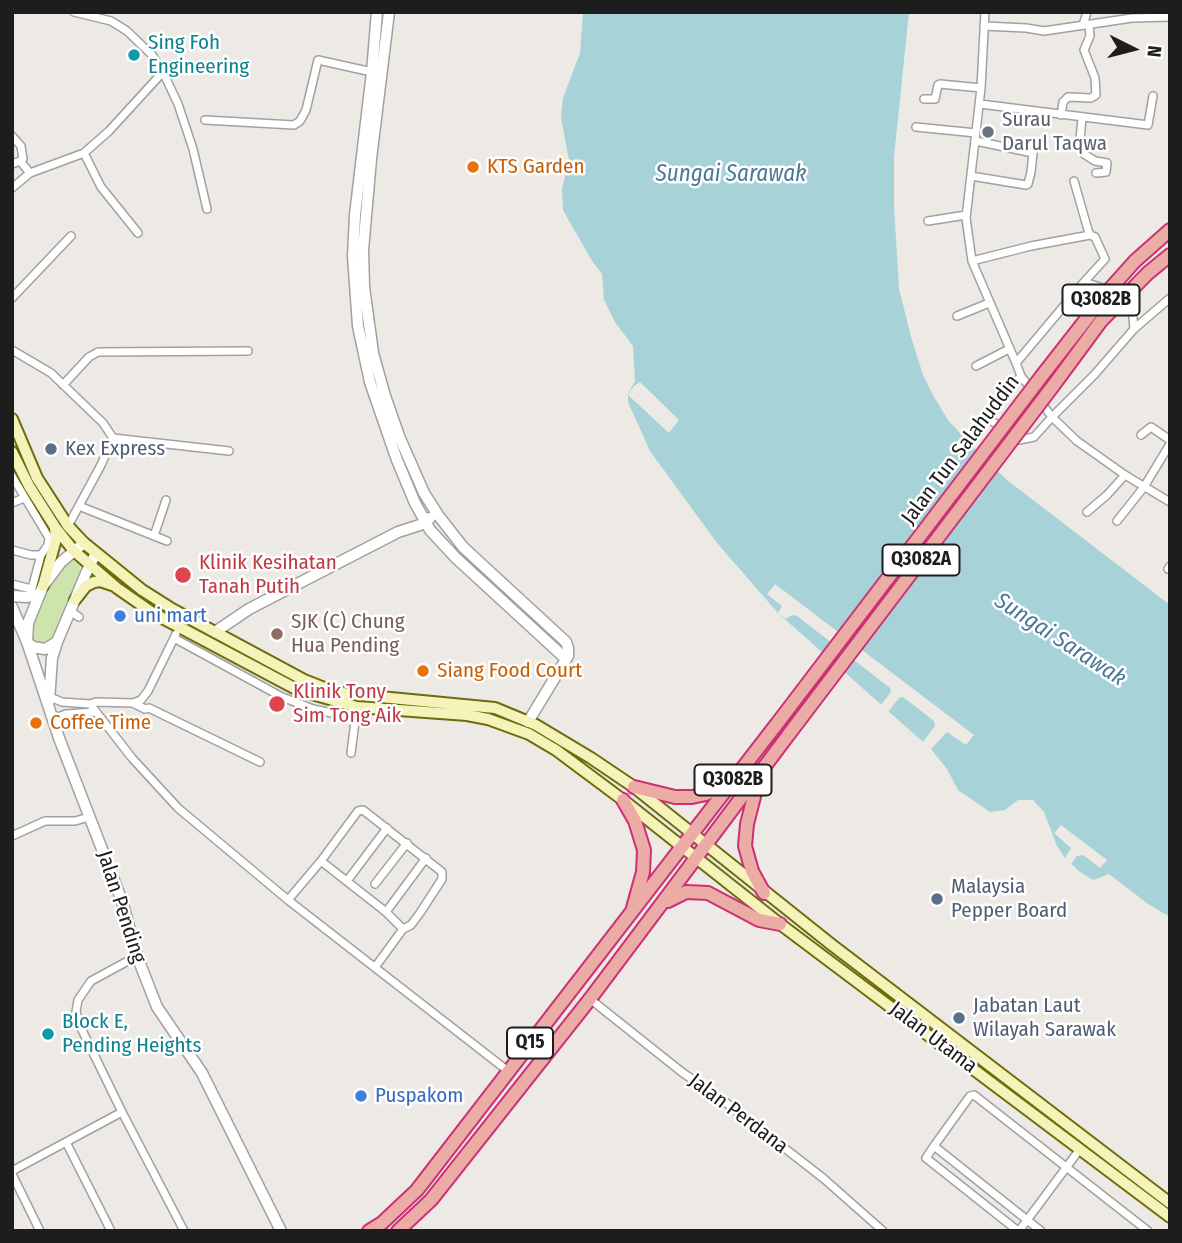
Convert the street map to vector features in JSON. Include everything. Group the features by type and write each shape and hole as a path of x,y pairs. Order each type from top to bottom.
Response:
{"highway":[{"name":"Jalan Tun Salahuddin","path":"692,835 1109,290 1135,261 1170,230"},
{"name":"Jalan Tun Salahuddin","path":"706,847 1101,321 1125,295 1170,255"},
{"path":"760,774 747,824 745,846 752,871 764,893"},
{"path":"634,787 675,797 692,797 706,794 733,780"},
{"path":"623,800 642,840 645,861 631,915"},
{"name":"Q15","path":"369,1231 382,1223 417,1190 692,835"},
{"name":"Q15","path":"398,1231 430,1199 590,999 706,847"},
{"path":"659,908 678,894 701,892 716,896 759,920 780,924"}],"main road":[{"path":"12,419 37,478 68,526 96,553"},
{"path":"13,454 29,499 74,551 90,564"},
{"path":"35,591 57,539 55,527"},
{"name":"Jalan Utama","path":"96,553 142,590 303,680 332,691 495,708 528,722 591,758 634,787 764,893 1170,1203"},
{"name":"Jalan Utama","path":"90,564 177,633 298,690 356,712 467,715 502,723 556,750 780,924 1170,1217"},
{"path":"75,600 86,586 94,582 100,581 117,588"}],"street":[{"path":"74,12 111,21 127,31 152,55 178,104 193,149 207,209"},
{"path":"215,632 249,609 398,532 426,523 431,515 427,498 384,396 368,326 364,287 366,201 387,12 377,12 355,215 354,286 362,347 370,382 382,421 415,503 426,523 441,543 566,659"},
{"path":"985,12 980,104 966,215 972,261 1021,376 1052,417 1077,441 1125,475 1170,502"},
{"path":"1061,115 1063,103 1068,97 1091,98 1096,95 1095,78 1084,50 1090,36 1086,24 1087,12"},
{"path":"984,26 1026,28 1044,32 1156,15 1170,18"},
{"path":"205,120 294,125 300,121 306,110 318,60 372,72"},
{"path":"12,188 30,173 84,153 109,131 163,72"},
{"path":"924,99 934,99 940,84 981,88"},
{"path":"980,104 1148,125 1153,96"},
{"path":"1082,118 1080,140 1084,154 1095,161 1107,163 1106,172 1096,173"},
{"path":"916,127 976,137 1032,152 1031,172 1026,185 971,176"},
{"path":"12,136 23,152 23,159 16,162 30,173"},
{"path":"84,153 101,187 138,233"},
{"path":"1074,181 1090,235"},
{"path":"928,221 966,215"},
{"path":"972,261 1090,235 1095,237 1105,259 1016,363"},
{"path":"12,298 71,236"},
{"path":"1084,282 1109,290"},
{"path":"1125,295 1132,306 1134,330"},
{"path":"1021,376 990,410 989,419 1019,440 1034,436 1134,330 1170,298"},
{"path":"957,316 989,303"},
{"path":"976,366 1009,349"},
{"path":"12,350 51,373 103,423 113,438 229,451"},
{"path":"63,385 97,352 248,351"},
{"path":"1117,520 1144,486 1170,442 1151,427 1141,435"},
{"path":"68,526 113,438"},
{"path":"12,475 29,499 50,541 41,555 27,642"},
{"path":"1087,512 1125,475"},
{"path":"427,498 463,547 566,642 566,659 528,722"},
{"path":"12,503 29,499"},
{"path":"154,536 166,500"},
{"path":"398,532 414,516 415,503"},
{"path":"79,506 167,541"},
{"path":"398,532 424,533 441,543"},
{"path":"12,596 35,591 52,571 84,543"},
{"path":"12,550 41,555"},
{"name":"Jalan Pending","path":"96,553 75,600 74,614 57,642 52,658 49,709 122,901 137,956 157,1007 202,1073 220,1105 281,1231"},
{"path":"12,584 35,591"},
{"path":"12,607 27,642 49,709"},
{"path":"133,703 148,691 177,633"},
{"path":"27,642 39,650 57,642"},
{"path":"148,691 149,708"},
{"path":"50,697 92,708 132,758 175,805 288,900 508,1071"},
{"path":"54,722 66,714 92,708 96,702 133,703 145,709 149,708 260,762"},
{"path":"351,753 356,712"},
{"path":"288,900 358,811 363,810 442,873 442,879 420,913 411,925 403,929 376,966"},
{"path":"12,836 45,821 75,821 89,817"},
{"path":"347,881 387,828"},
{"path":"375,884 407,843"},
{"path":"386,912 426,858"},
{"path":"321,861 386,912 403,929"},
{"path":"137,956 90,982 78,1000 76,1012 81,1028 122,1112 184,1231"},
{"name":"Jalan Perdana","path":"590,999 823,1178 883,1231"},
{"path":"1080,1149 1067,1167 1018,1231 926,1158 970,1096 974,1095 1067,1167 1148,1231"},
{"path":"40,1231 12,1173 122,1112"},
{"path":"66,1142 111,1231"},
{"path":"934,1146 1041,1231"},
{"path":"971,1195 981,1183"}],"green space":[{"path":"69,560 81,567 78,580 51,642 38,645 33,642 31,632 34,618 46,589 56,573"}],"water":[{"name":"Sungai Sarawak","path":"583,12 909,12 894,157 894,206 899,289 911,337 923,375 934,397 948,420 970,444 1007,480 1170,605 1170,917 1109,874 1093,880 1080,872 1057,846 1044,812 1033,800 1018,800 1005,810 990,812 958,790 947,769 931,749 778,613 717,543 650,451 628,402 628,394 635,381 633,346 615,322 604,300 602,274 563,210 562,189 569,160 561,118 563,98 580,53"}],"pier":[{"path":"640,382 679,420 669,433 628,395"},
{"path":"775,584 974,735 966,745 947,732 931,749 922,743 935,726 934,721 903,697 899,698 888,712 880,706 891,692 890,688 797,616 792,615 786,619 778,613 782,606 767,594"},
{"path":"1061,825 1107,860 1100,868 1083,855 1077,856 1071,864 1065,858 1071,848 1054,833"}],"place":[{"name":"Sing Foh Engineering","path":"134,55"},
{"name":"Surau Darul Taqwa","path":"988,132"},
{"name":"KTS Garden","path":"473,167"},
{"name":"Kex Express","path":"51,449"},
{"name":"Klinik Kesihatan Tanah Putih","path":"183,575"},
{"name":"uni mart","path":"120,616"},
{"name":"SJK (C) Chung Hua Pending","path":"277,634"},
{"name":"Siang Food Court","path":"423,671"},
{"name":"Klinik Tony Sim Tong Aik","path":"277,704"},
{"name":"Coffee Time","path":"36,723"},
{"name":"Malaysia Pepper Board","path":"937,899"},
{"name":"Jabatan Laut Wilayah Sarawak","path":"959,1018"},
{"name":"Block E, Pending Heights","path":"48,1034"},
{"name":"Puspakom","path":"361,1096"}]}
